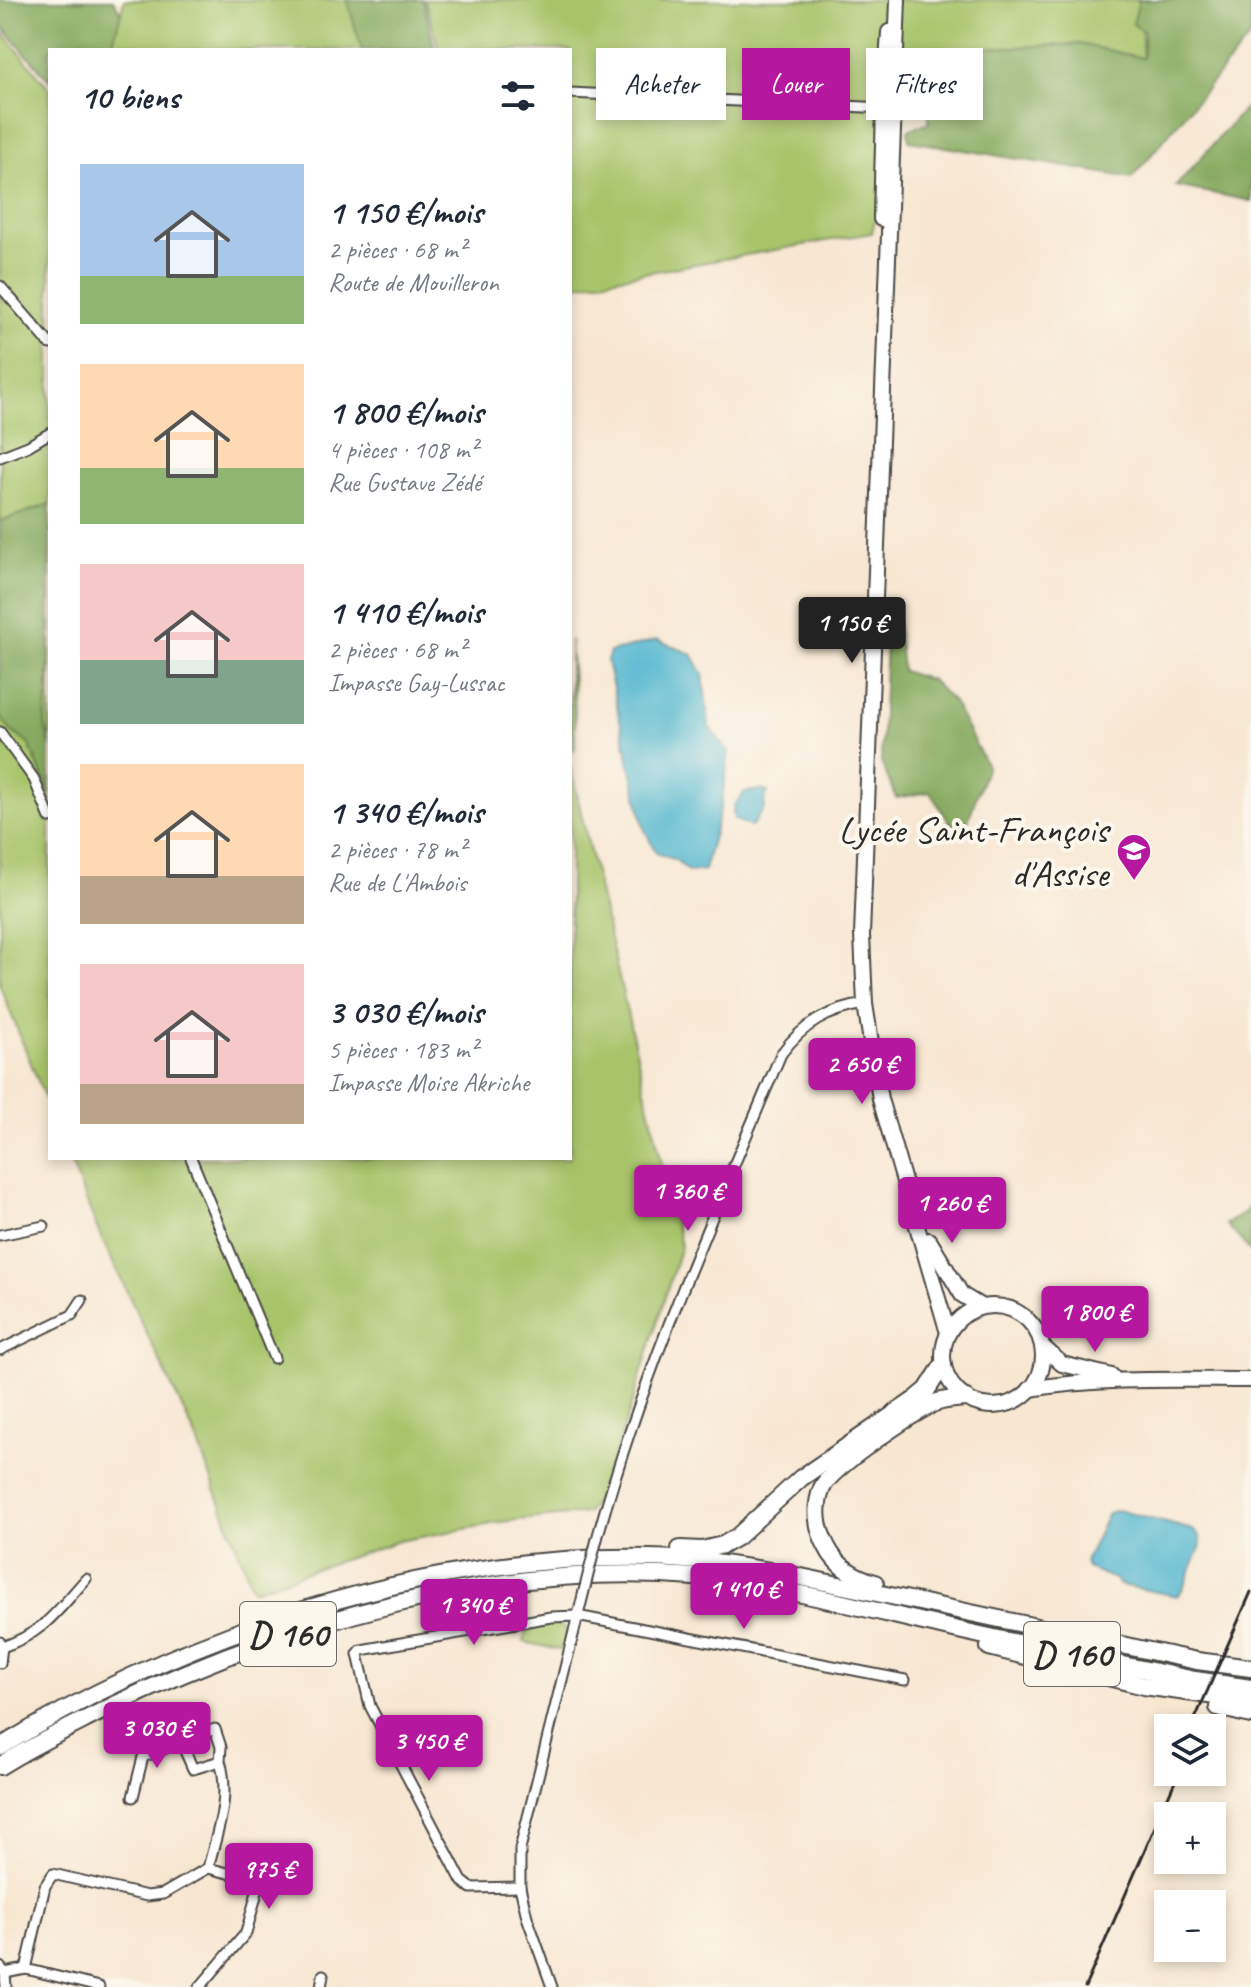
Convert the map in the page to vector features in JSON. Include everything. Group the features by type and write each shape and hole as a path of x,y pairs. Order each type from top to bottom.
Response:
{"highway":[{"path":"648,1558 669,1549 702,1550 723,1545 737,1537 801,1478 927,1390 943,1365"},
{"path":"908,1599 889,1587 857,1578 830,1554 821,1537 817,1519 823,1487 841,1464 925,1409 949,1399 966,1398"},
{"name":"D 160","path":"0,1766 161,1673 264,1623 386,1589 541,1561 648,1558 727,1564 1197,1661 1251,1668"},
{"name":"D 160","path":"0,1747 92,1697 161,1673 362,1613 544,1579 600,1575 698,1578 784,1591 1195,1680 1251,1688"},
{"path":"894,1615 918,1631 1144,1686 1251,1701"},
{"name":"D 160","path":"0,1734 116,1676 161,1673"},
{"name":"D 160","path":"0,1777 47,1747 133,1706 161,1673"},
{"path":"1144,1686 1163,1694 1251,1715"}],"street":[{"path":"895,0 895,48"},
{"path":"891,48 895,0"},
{"path":"572,93 866,107"},
{"path":"885,120 881,218 885,325"},
{"path":"886,120 887,159 892,189"},
{"path":"894,120 863,863 865,1004 880,1099 948,1333"},
{"path":"0,286 48,342"},
{"path":"0,457 48,434"},
{"path":"0,732 34,779 48,813"},
{"path":"552,1987 527,1917 520,1887 520,1849 597,1539 630,1428 668,1325 781,1054 812,1021 840,1009 865,1004"},
{"path":"192,1160 274,1358"},
{"path":"910,1195 934,1253 945,1271 962,1295 982,1307"},
{"path":"0,1235 44,1226"},
{"path":"0,1350 72,1315 82,1300"},
{"path":"995,1306 1018,1313 1035,1330 1042,1346 1038,1377 1030,1389 1010,1403 995,1406 966,1398 947,1378 943,1365 943,1348 948,1333 968,1312 982,1307 995,1306"},
{"path":"1042,1346 1062,1364 1088,1372 1140,1380"},
{"path":"1030,1389 1059,1384 1140,1380 1251,1380"},
{"path":"0,1663 1,1645 26,1639 41,1629 86,1579"},
{"path":"520,1887 471,1888 462,1881 370,1706 358,1654 361,1650 536,1619 577,1616 905,1680"},
{"path":"133,1797 143,1757 215,1729 226,1781 208,1868"},
{"path":"181,1742 193,1769 220,1761"},
{"path":"26,1969 45,1886 53,1874 147,1896 163,1894 208,1868 260,1881 246,1933 200,1987"},
{"path":"6,1987 3,1970 26,1969 99,1987"},
{"path":"321,1987 323,1975"}],"green space":[{"path":"0,0 113,0 121,13 112,48 48,48 48,79 0,24"},
{"path":"124,0 347,0 362,48 112,48"},
{"path":"347,0 423,0 435,48 361,48"},
{"path":"425,0 1139,0 1143,58 983,53 983,48 866,48 866,120 899,120 872,233 572,286 572,48 438,48"},
{"path":"1139,0 1251,0 1251,36 1132,178 909,141 908,130 929,120 983,120 983,48 1080,44 1143,58 1144,32 1133,24"},
{"path":"0,29 48,87 48,1106 0,986"},
{"path":"1251,101 1251,201 1176,186"},
{"path":"48,505 48,683 45,724 48,736 48,789 29,744 10,730 0,716 0,521"},
{"path":"887,615 897,619 902,671 931,680 953,702 987,766 967,824 956,832 930,792 896,798 881,761"},
{"path":"572,667 575,710 575,749 572,751"},
{"path":"572,774 681,1246 606,1486 587,1513 508,1521 399,1541 253,1590 194,1433 100,1235 70,1160 572,1160"},
{"path":"1251,1201 1251,1252 1226,1224 1246,1212"},
{"path":"553,1621 567,1630 560,1650 524,1642 527,1624"}],"water":[{"path":"657,640 692,654 703,674 709,727 729,752 721,806 704,870 689,872 676,860 656,853 644,828 607,661 610,652"},
{"path":"745,792 768,792 765,807 751,827 734,819 733,807"},
{"path":"1117,1510 1193,1530 1200,1537 1201,1545 1183,1589 1177,1596 1120,1585 1115,1579 1087,1568 1085,1562 1108,1513"}],"railway":[{"path":"1197,1714 1251,1592"},
{"path":"1085,1987 1173,1786"}],"place":[{"name":"Lycée Saint-François d'Assise","path":"1134,882"}]}
